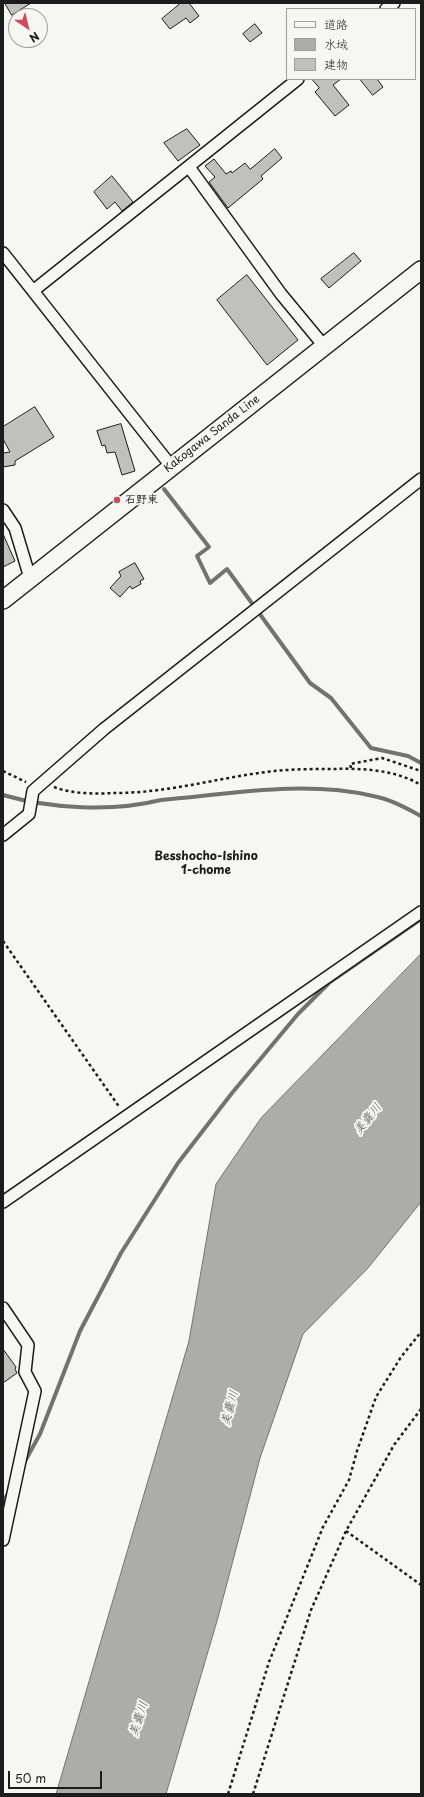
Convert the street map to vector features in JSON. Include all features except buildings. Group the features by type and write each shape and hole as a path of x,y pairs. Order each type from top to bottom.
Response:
{"main road":[{"name":"Kakogawa Sanda Line","path":"3,600 421,270"}],"street":[{"path":"33,291 297,80"},
{"path":"189,167 281,294 324,346"},
{"path":"3,253 171,466"},
{"path":"3,835 29,814 38,786 104,729 421,479"},
{"path":"3,510 15,528 30,578"},
{"path":"3,1202 125,1115 421,912"},
{"path":"3,1308 28,1345 25,1372 35,1391 3,1540"}],"path":[{"path":"351,769 350,764 382,758 421,771"},
{"path":"3,771 38,786 96,794 128,793 185,787 275,771 351,769 391,774 421,784"},
{"path":"3,941 125,1115"},
{"path":"228,1794 269,1662 323,1526 349,1480 357,1451 376,1397 401,1357 421,1332"},
{"path":"253,1794 311,1610 346,1531 394,1445 421,1409"},
{"path":"346,1531 421,1585"}],"water":[{"name":"美嚢川","path":"421,954 421,1202 368,1268 303,1334 260,1458 217,1621 166,1794 56,1794 189,1341 216,1184 261,1118"}],"waterway":[{"path":"164,489 209,547 197,556 210,583 227,569 310,683 331,698 371,748 408,756 421,763"},
{"path":"3,795 22,800 61,806 103,807 142,804 161,800 240,792 320,789 347,791 379,797 398,804 421,816"},
{"path":"23,1465 40,1434 80,1331 121,1253 178,1163 232,1093 298,1014 330,982 421,919"},
{"path":"3,1502 10,1490"}],"place":[{"name":"石野東","path":"117,500"}],"district":[{"name":"Besshocho-Ishino 1-chome","path":"206,864"}]}
